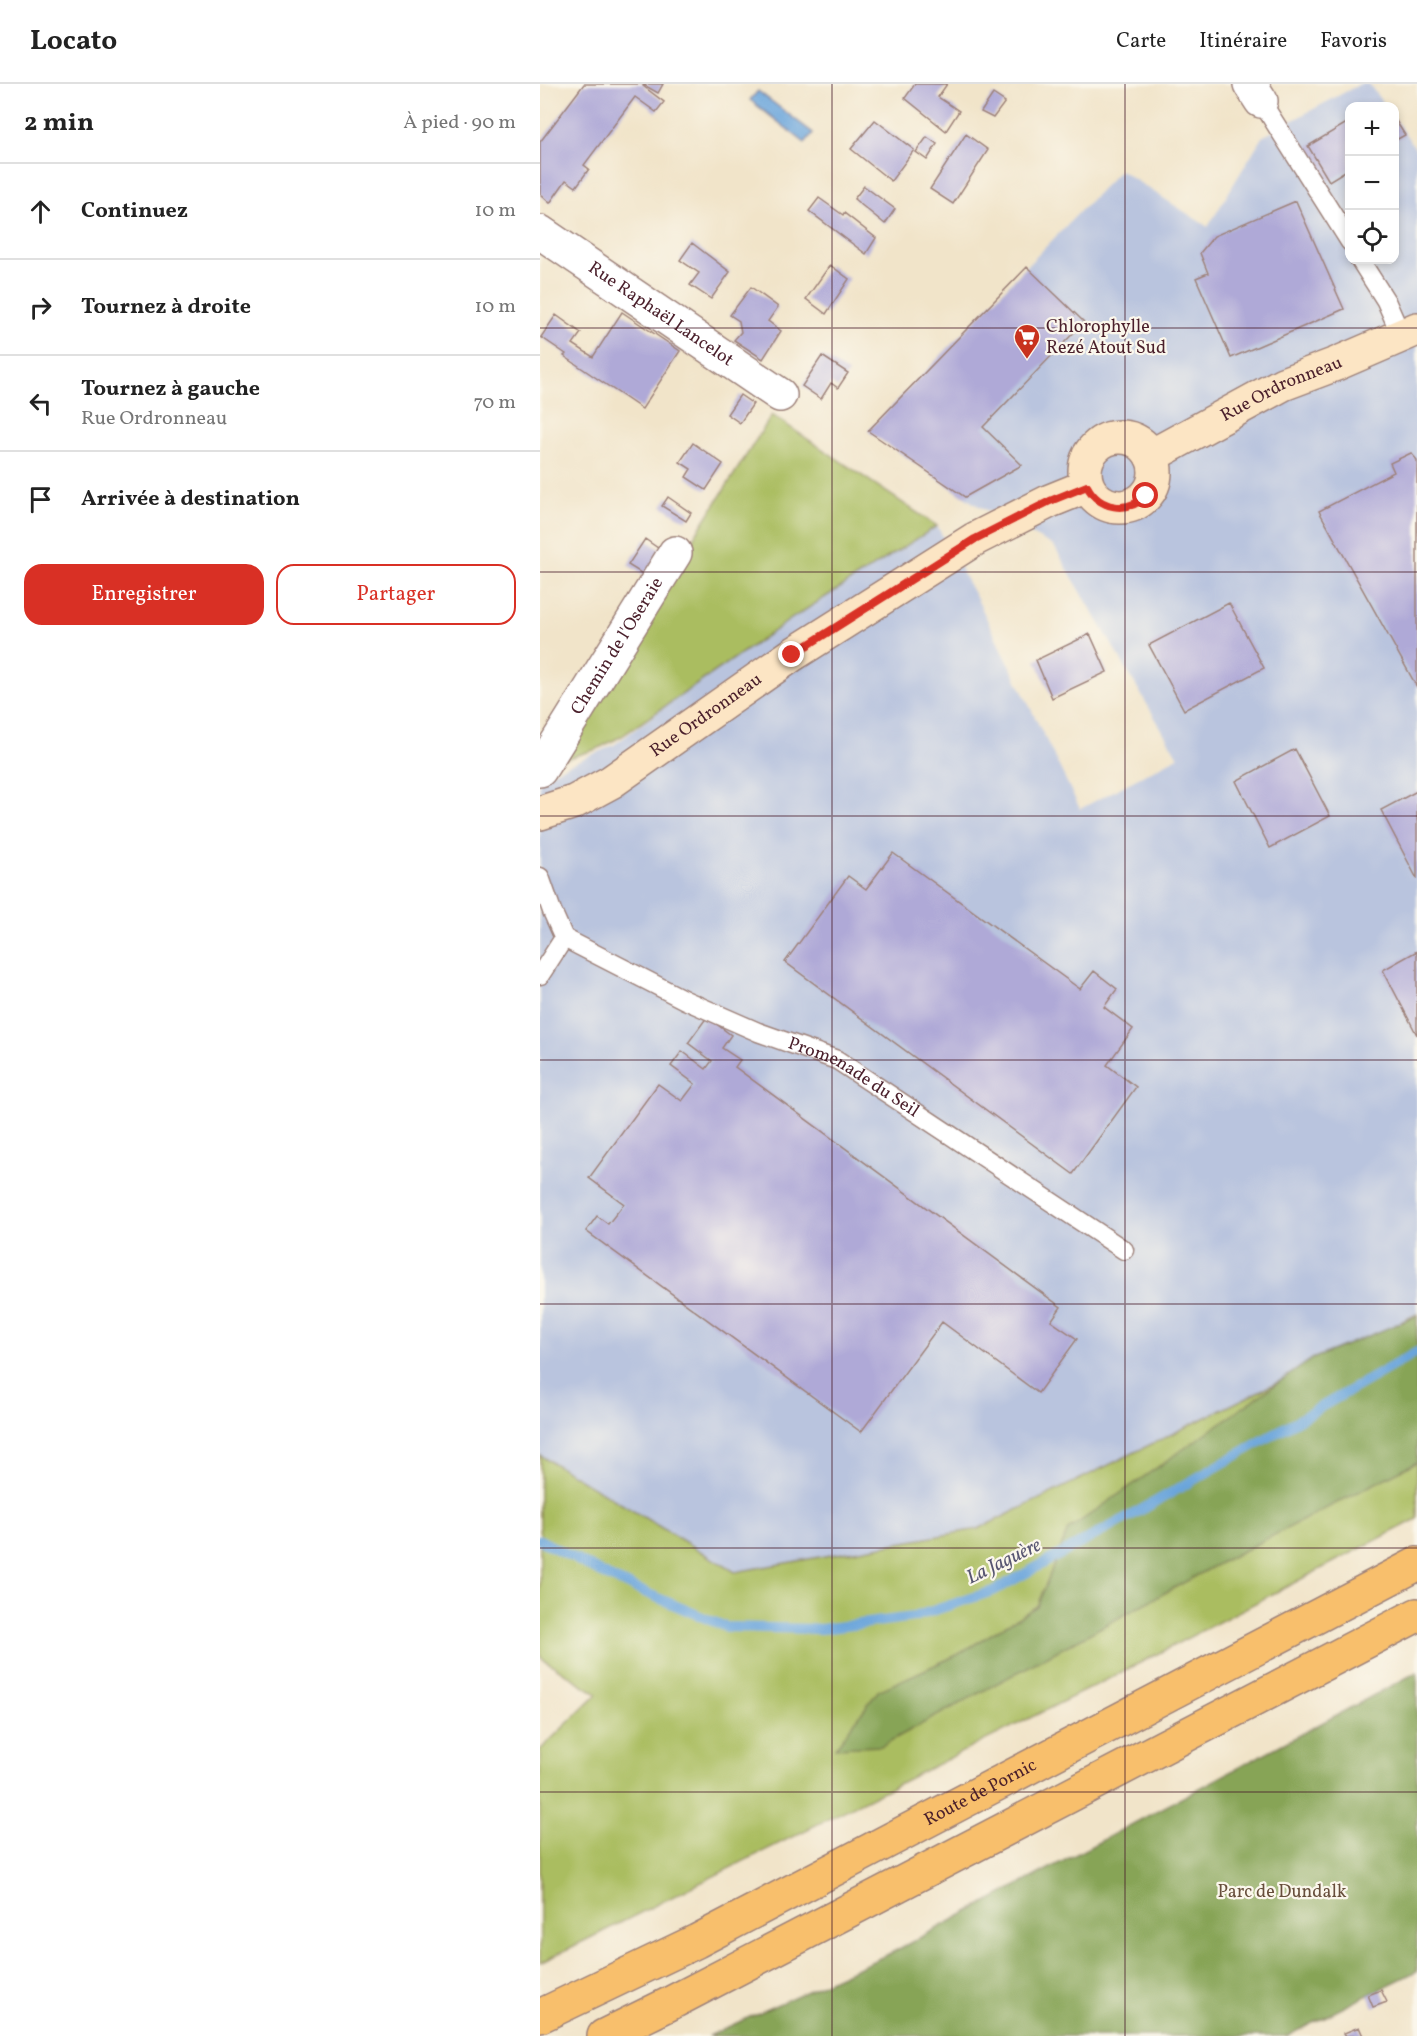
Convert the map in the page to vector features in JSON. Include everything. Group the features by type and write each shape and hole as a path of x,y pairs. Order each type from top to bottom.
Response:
{"main road":[{"name":"Route de Pornic","path":"540,2016 698,1941 1417,1564"},
{"path":"604,2036 690,1994 1417,1614"}],"street":[{"name":"Rue Raphaël Lancelot","path":"540,232 780,395"},
{"name":"Rue Ordronneau","path":"1151,456 1283,384 1409,332"},
{"path":"1114,438 1127,438 1139,443 1151,456 1155,468 1154,481 1146,496 1135,504 1122,507 1110,506 1096,499 1087,486 1086,464 1092,452 1102,442 1114,438"},
{"name":"Rue Ordronneau","path":"540,813 574,802 611,782 792,655 975,539 1050,501 1087,486"},
{"name":"Chemin de l'Oseraie","path":"540,770 675,553"}],"lane":[{"path":"1255,93 1345,234"},
{"path":"1363,264 1409,332"},
{"path":"540,877 564,938 540,975"},
{"name":"Promenade du Seil","path":"564,938 696,1005 758,1032 837,1060 1124,1251"}],"shaded area":[{"path":"1360,84 1369,84 1382,102 1345,102 1345,264 1399,264 1399,125 1417,151 1417,1314 978,1529 734,1572 540,1455 540,774 550,773 614,745 794,617 937,526 978,601 1080,809 1178,757 1054,546 975,504 868,431 1120,170 1208,227 1262,137"}],"green space":[{"path":"772,415 937,526 794,617 622,736 597,749 549,764"},
{"path":"1417,1314 1417,1519 1132,1667 540,1963 540,1750 597,1694 540,1657 540,1455 735,1572 978,1529"},
{"path":"1417,1316 1417,1462 1235,1555 881,1746 835,1748 878,1691 959,1654 1037,1606 1068,1530 1312,1359"},
{"name":"Parc de Dundalk","path":"1417,1672 1417,1971 1287,2036 708,2036 895,1951"}],"water":[{"path":"758,91 813,133 805,143 750,100"}],"building":[{"path":"584,84 663,84 658,93 643,86 664,102 656,112 635,97 584,165 589,169 576,187 566,180 550,203 540,194 540,142"},
{"path":"915,84 947,84 938,97 959,111 946,131 905,98"},
{"path":"993,94 1005,102 993,118 981,112"},
{"path":"875,120 914,150 891,181 851,149"},
{"path":"1345,124 1345,171 1329,181 1308,146"},
{"path":"1399,126 1405,135 1399,138"},
{"path":"966,134 988,150 953,204 930,189"},
{"path":"927,137 937,144 927,160 916,152"},
{"path":"864,186 895,209 885,224 854,199"},
{"path":"819,198 843,215 844,213 876,238 866,254 809,211"},
{"path":"1296,201 1344,309 1231,358 1196,278 1208,273 1200,253 1214,236"},
{"path":"692,243 730,272 711,299 690,285 699,273 680,260"},
{"path":"830,265 849,279 826,314 806,299"},
{"path":"1027,267 1084,322 983,427 1022,465 965,497 868,431"},
{"path":"751,287 778,307 768,321 781,331 763,359 734,340 741,332 739,321 730,315"},
{"path":"622,312 680,351 642,409 564,356 566,354 541,337 556,315 581,333 573,344 593,357"},
{"path":"822,356 848,373 838,388 831,383 821,399 802,386"},
{"path":"740,395 753,404 740,423 727,414"},
{"path":"693,443 723,464 706,490 686,477 691,469 680,462"},
{"path":"1411,453 1417,460 1417,687 1319,511 1394,472 1390,463"},
{"path":"668,497 691,513 686,521 662,506"},
{"path":"645,539 665,553 649,578 628,565"},
{"path":"1229,603 1264,668 1184,710 1149,645"},
{"path":"1090,634 1107,672 1052,698 1036,660"},
{"path":"1295,749 1330,816 1270,848 1236,781"},
{"path":"1417,791 1417,879 1381,810"},
{"path":"893,853 1080,989 1094,971 1117,989 1104,1007 1133,1029 1107,1065 1136,1087 1073,1174 785,962 848,876 866,889"},
{"path":"1417,951 1417,1035 1383,970"},
{"path":"707,1017 731,1035 722,1048 740,1060 735,1067 1061,1307 1051,1321 1077,1339 1038,1393 942,1322 861,1432 586,1231 597,1216 608,1224 624,1204 589,1178 658,1084 682,1101 695,1084 671,1066 682,1051 706,1069 712,1061 688,1043"},
{"path":"1381,1990 1387,2002 1373,2007 1368,1995"},
{"path":"1359,2027 1363,2036 1346,2036 1344,2033"}],"waterway":[{"name":"La Jaguère","path":"540,1540 609,1577 726,1627 821,1629 914,1617 993,1591 1141,1510 1417,1352"}],"place":[{"name":"Chlorophylle Rezé Atout Sud","path":"1027,360"}],"route":[{"path":"792,655 975,539 1050,501 1087,486 1096,499 1110,506 1131,506 1146,496"}]}
